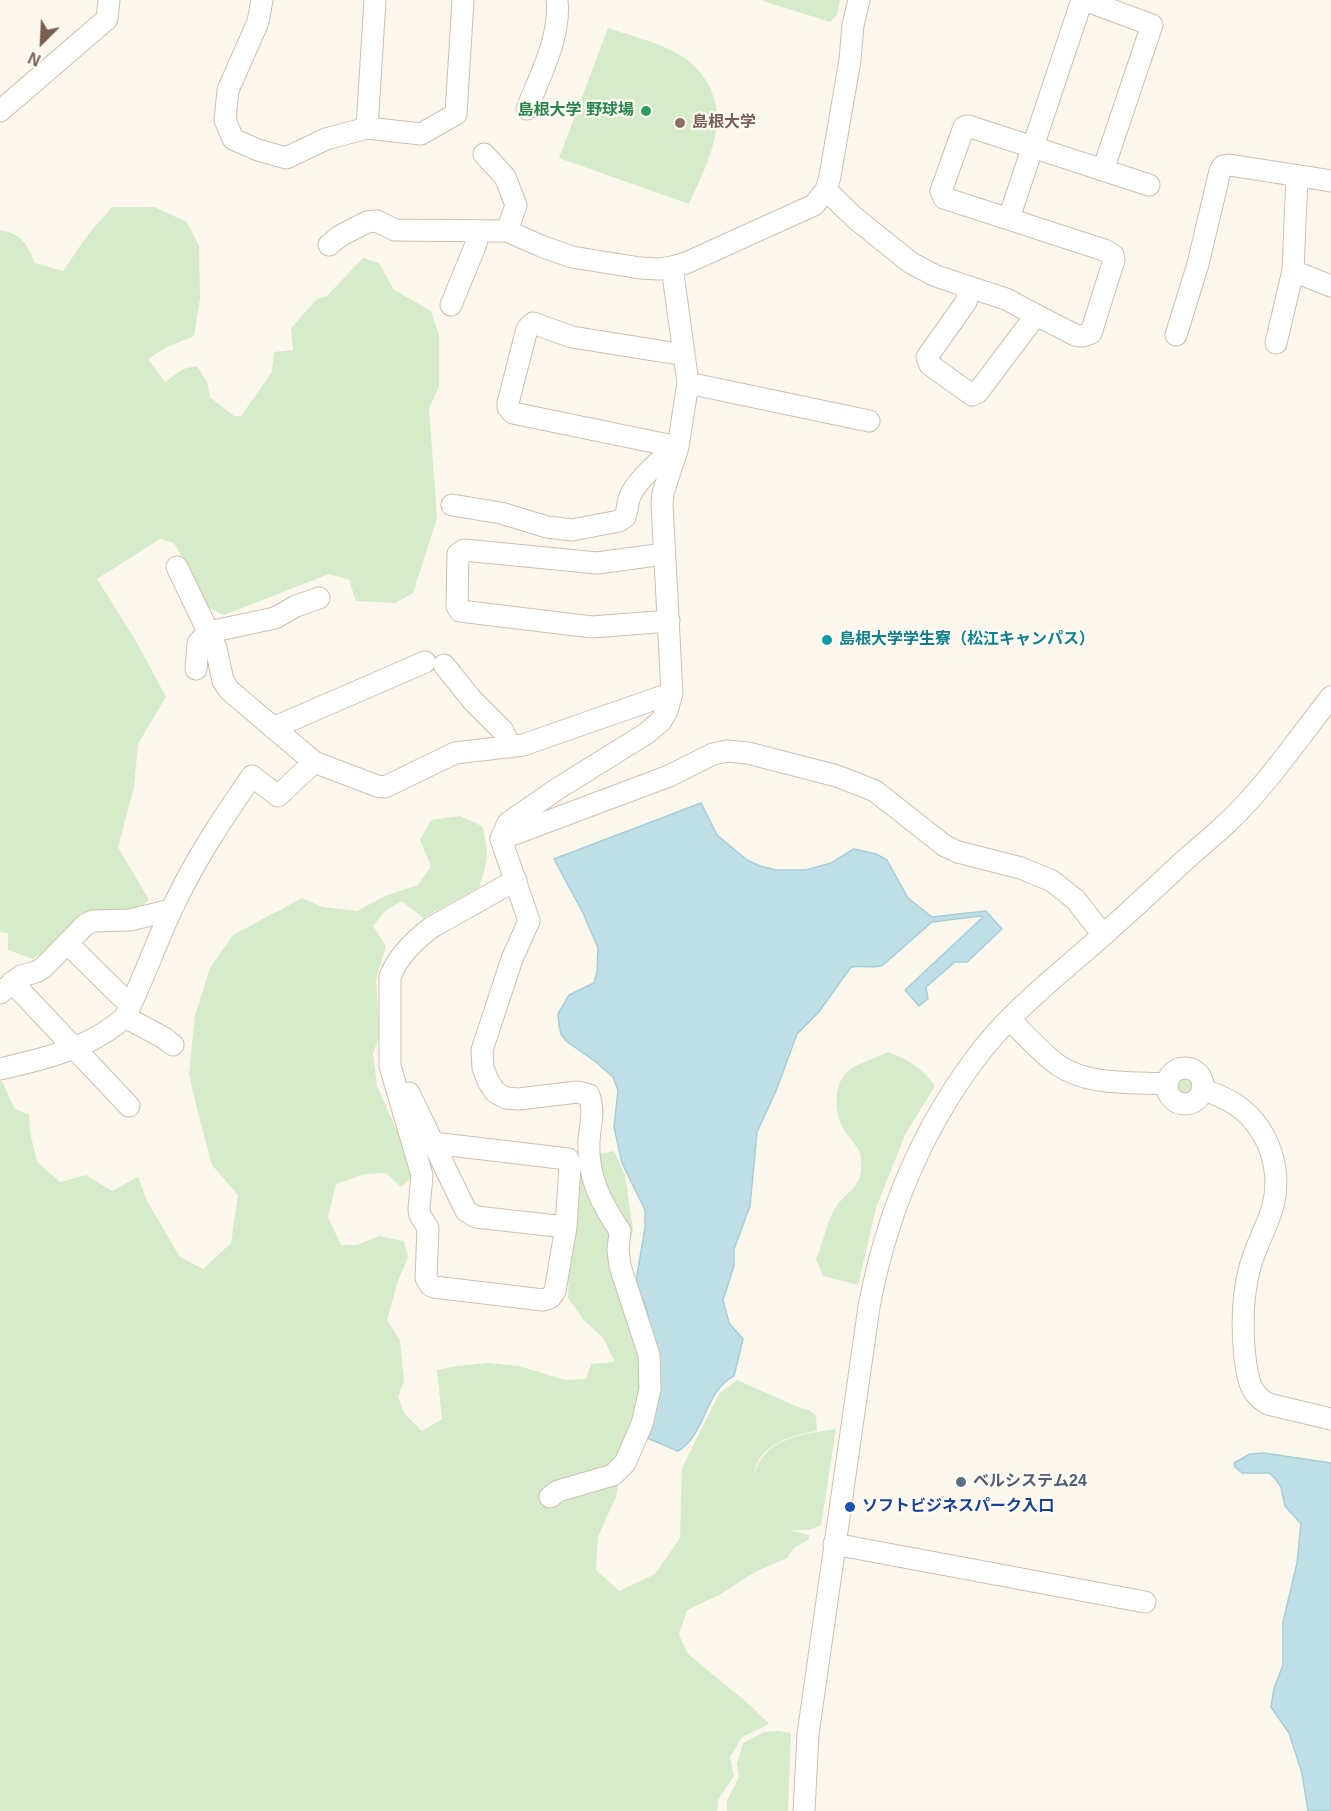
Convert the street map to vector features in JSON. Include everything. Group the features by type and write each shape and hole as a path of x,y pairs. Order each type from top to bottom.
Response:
{"street":[{"path":"0,111 107,19 109,0"},
{"path":"262,0 258,22 228,90 225,120 233,139 258,150 286,158 326,139 367,128 421,134 456,114 463,0"},
{"path":"367,128 375,0"},
{"path":"527,109 558,23 557,0"},
{"path":"329,245 340,236 367,222 377,221 395,230 507,231 572,257 659,269 686,263 814,205 826,190 830,176 850,60 853,25 859,0"},
{"path":"1009,218 1083,0 1152,25 1103,170"},
{"path":"826,190 855,218 911,263 936,276 1006,299 1075,335 1082,336 1091,333 1112,266 1113,255 1104,250 944,198 941,191 964,127 968,126 1149,185"},
{"path":"484,154 505,177 516,205 507,231"},
{"path":"1176,335 1198,264 1223,166 1229,165 1331,181"},
{"path":"1276,343 1293,271 1297,176"},
{"path":"451,305 476,244 478,232"},
{"path":"550,1497 558,1491 613,1476 625,1463 642,1424 650,1389 649,1355 620,1266 618,1250 620,1232 601,1202 592,1179 589,1139 593,1116 589,1095 578,1092 519,1099 506,1098 495,1092 483,1068 482,1050 489,1026 512,959 529,921 501,838 508,823 557,789 646,734 661,721 667,711 672,693 662,520 663,493 678,447 688,383 672,267"},
{"path":"1293,271 1331,286"},
{"path":"970,288 966,302 927,357 930,365 969,394 978,392 1036,315"},
{"path":"678,447 513,413 508,403 527,329 533,323 572,337 672,353 684,352"},
{"path":"688,383 869,421"},
{"path":"452,505 501,513 548,527 572,530 619,521 625,517 629,498 634,490 660,459 678,447"},
{"path":"664,554 597,563 464,550 458,554 457,606 460,611 592,627 669,621"},
{"path":"177,567 216,648 223,681 230,690 314,762 385,787 454,753 523,745 672,693"},
{"path":"196,669 198,643 209,632 275,618 296,606 319,598"},
{"path":"273,728 435,663 503,731 510,747"},
{"path":"804,1811 808,1734 869,1307 879,1259 893,1210 923,1141 976,1057 1010,1020 1040,990 1227,823 1259,790 1331,697"},
{"path":"501,838 669,776 714,754 728,751 748,753 837,776 875,791 945,846 958,852 1021,868 1052,881 1076,900 1103,935"},
{"path":"0,1069 75,1048 116,1025 128,1011 171,910 217,828 252,776 278,796 314,762"},
{"path":"433,1143 568,1159 570,1166 566,1227 553,1296 547,1299 430,1285 426,1278 428,1228 419,1209 422,1175 390,1065 390,977 392,969 432,927 516,880"},
{"path":"129,1106 75,1048 6,988 21,976 43,968 86,925 93,921 130,920 171,910"},
{"path":"67,943 128,1011 173,1046"},
{"path":"1010,1020 1060,1066 1074,1073 1089,1078 1167,1084 1173,1072 1186,1068 1198,1074 1202,1080 1202,1089 1237,1105 1254,1121 1267,1140 1275,1174 1273,1204 1252,1261 1244,1301 1244,1348 1250,1388 1268,1404 1331,1419"},
{"path":"390,1065 408,1091 469,1214 476,1217 566,1227"},
{"path":"834,1544 1145,1602"}],"green space":[{"path":"760,0 840,0 837,15 830,22"},
{"name":"島根大学 野球場","path":"608,28 680,55 694,65 707,82 714,97 717,113 713,144 689,204 559,158"},
{"path":"112,207 154,207 187,222 199,246 200,299 194,336 167,347 148,359 165,382 183,369 197,366 207,382 210,397 234,416 241,416 272,372 274,352 293,350 291,328 317,299 327,296 363,258 379,263 394,290 431,311 439,335 439,387 429,408 437,518 413,593 395,603 356,601 349,580 329,574 224,615 209,608 174,543 160,539 97,579 136,641 166,697 138,744 134,787 118,847 149,900 128,918 81,913 71,933 33,959 8,950 8,933 0,932 0,230 19,237 35,263 63,271 87,236"},
{"path":"460,816 482,826 486,856 479,887 423,918 402,901 385,911 373,926 386,946 376,980 380,1035 373,1053 377,1086 411,1162 412,1178 401,1187 386,1173 365,1174 336,1184 328,1217 341,1245 357,1245 379,1236 404,1241 408,1257 398,1281 387,1320 400,1340 404,1381 398,1397 404,1413 422,1431 442,1419 437,1370 488,1363 519,1366 565,1380 586,1379 591,1364 615,1362 603,1338 583,1319 568,1298 570,1232 580,1158 614,1151 625,1175 633,1230 619,1285 638,1338 644,1381 622,1449 617,1494 598,1537 596,1570 619,1591 655,1574 680,1538 682,1468 719,1394 737,1380 809,1410 816,1416 817,1431 796,1436 786,1439 776,1444 761,1457 754,1476 766,1453 775,1446 797,1436 836,1429 821,1525 809,1530 790,1530 809,1535 809,1539 794,1548 787,1558 755,1572 721,1594 687,1610 679,1635 688,1654 750,1705 769,1724 742,1737 730,1757 734,1776 718,1800 717,1811 0,1811 0,1081 14,1108 29,1115 30,1132 37,1162 60,1182 86,1175 112,1191 138,1177 147,1201 180,1257 203,1269 231,1243 238,1195 212,1165 189,1074 195,1015 210,968 233,935 302,898 322,907 357,911 385,896 418,885 431,866 420,840 431,820"},
{"path":"888,1052 914,1065 935,1086 905,1135 876,1208 858,1285 823,1276 816,1259 833,1213 858,1182 861,1170 860,1153 839,1120 837,1094 846,1073"},
{"path":"1181,1076 1189,1076 1195,1082 1195,1090 1189,1096 1181,1096 1175,1090 1175,1082"},
{"path":"764,1732 791,1733 788,1811 727,1811 727,1801 739,1777 737,1764 743,1743"}],"water":[{"path":"701,803 717,835 747,860 760,866 776,870 806,870 831,863 854,849 876,854 887,860 908,898 932,917 986,911 1002,929 967,962 955,962 926,987 928,999 919,1006 905,990 983,917 932,922 883,965 851,967 818,1013 797,1034 776,1091 757,1132 750,1206 734,1249 734,1266 723,1300 729,1323 743,1339 734,1376 717,1392 694,1435 678,1451 647,1438 654,1348 646,1306 637,1287 645,1228 645,1210 622,1163 614,1127 618,1090 613,1077 566,1041 559,1025 558,1014 569,995 594,983 598,948 583,913 554,859"},
{"path":"1264,1453 1331,1463 1331,1811 1308,1811 1302,1773 1289,1733 1271,1707 1274,1688 1283,1665 1283,1622 1297,1563 1301,1524 1285,1506 1281,1487 1275,1478 1269,1473 1242,1473 1235,1467 1234,1463 1250,1454"}],"place":[{"name":"島根大学 野球場","path":"646,111"},
{"name":"島根大学","path":"680,123"},
{"name":"島根大学学生寮（松江キャンパス）","path":"827,640"},
{"name":"ベルシステム24","path":"961,1482"},
{"name":"ソフトビジネスパーク入口","path":"850,1507"}]}
